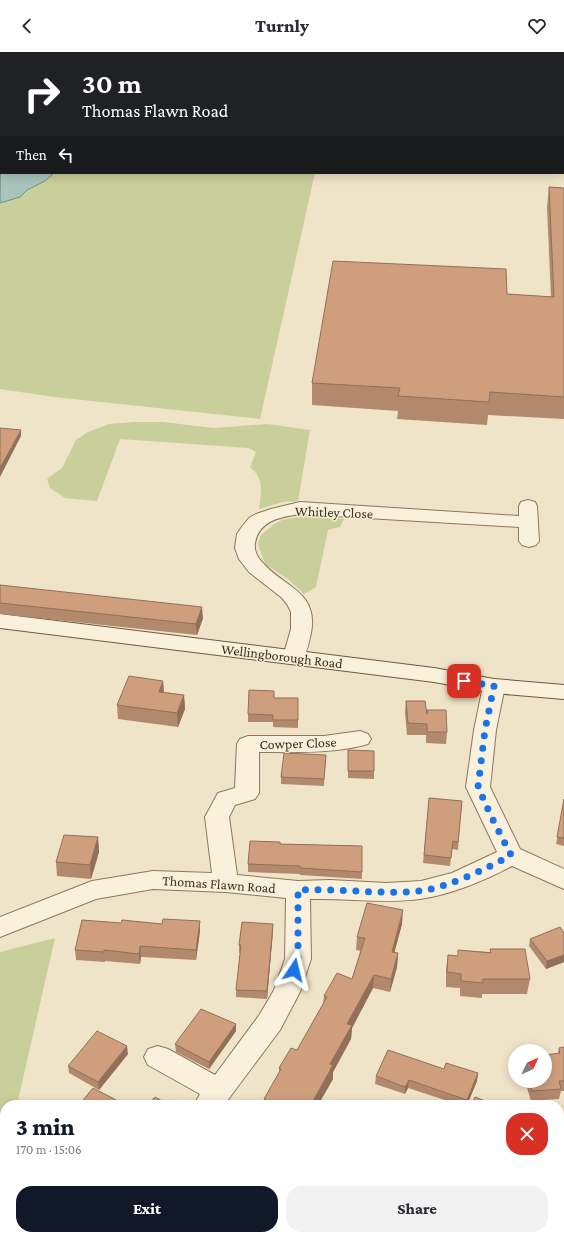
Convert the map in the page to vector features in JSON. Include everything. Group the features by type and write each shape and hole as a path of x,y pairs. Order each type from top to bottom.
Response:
{"main road":[{"name":"Wellingborough Road","path":"0,622 434,675 494,686 564,692"}],"street":[{"name":"Whitley Close","path":"294,657 301,621 301,611 286,591 262,574 245,553 244,542 248,531 260,520 276,513 300,508 529,523"},
{"path":"494,686 485,730 478,787 511,855 564,880"},
{"name":"Cowper Close","path":"226,883 217,817 226,799 247,793 248,744 324,744 360,739"},
{"name":"Thomas Flawn Road","path":"0,927 92,890 153,880 226,883 298,890 330,889 386,892 421,890 458,880 489,867 511,855"},
{"path":"158,1056 214,1098 270,1022 287,992 298,959 298,890"}],"green space":[{"path":"0,174 315,174 260,419 54,397 0,389"},
{"path":"163,422 214,428 267,424 310,430 298,501 283,502 259,509 261,491 260,481 250,467 256,452 248,448 120,439 97,501 65,498 50,488 47,479 62,468 76,440 88,432 109,424"},
{"path":"303,516 344,519 340,527 328,530 316,587 304,594 288,579 265,564 258,544 261,535 273,525 282,520"},
{"path":"55,938 18,1100 0,1100 0,952"}],"water":[{"path":"0,174 53,174 45,181 27,190 20,197 0,203"}],"building":[{"path":"549,187 564,188 564,397 490,392 489,402 398,396 400,388 312,383 333,261 506,269 507,294 554,297"},
{"path":"0,428 21,430 0,468"},
{"path":"0,585 202,607 196,624 0,603"},
{"path":"129,676 163,681 159,692 184,695 177,713 117,705"},
{"path":"249,690 274,691 274,698 298,698 298,720 273,720 273,715 248,714"},
{"path":"406,701 425,701 427,714 427,710 446,710 447,732 427,732 427,724 408,723"},
{"path":"348,750 374,751 374,771 348,771"},
{"path":"284,753 326,755 324,779 281,777"},
{"path":"429,798 462,801 458,842 453,841 451,858 424,855"},
{"path":"564,799 564,838 557,837"},
{"path":"64,835 98,837 90,865 56,862"},
{"path":"250,841 280,842 280,844 362,846 362,872 300,868 300,866 248,864"},
{"path":"367,903 403,910 392,952 398,953 391,979 374,975 347,1024 352,1025 330,1064 333,1065 314,1100 264,1099 281,1069 279,1068 291,1048 297,1050 327,997 324,996 337,973 352,979 365,938 357,937"},
{"path":"163,919 200,921 196,950 140,946 139,954 104,950 104,952 75,950 82,920 121,923 122,920 162,924"},
{"path":"242,922 273,924 267,991 236,990"},
{"path":"560,927 564,933 564,955 547,961 530,939"},
{"path":"490,949 525,949 530,979 483,979 483,983 461,981 461,974 447,972 448,955 458,956 458,950 491,953"},
{"path":"201,1009 236,1024 209,1062 175,1044"},
{"path":"97,1031 127,1046 98,1082 68,1066"},
{"path":"564,1047 564,1081 559,1081 561,1089 532,1091 531,1088 552,1088 552,1054 560,1053 559,1048"},
{"path":"388,1050 444,1069 446,1063 478,1073 467,1100 409,1080 405,1087 376,1076"},
{"path":"93,1088 116,1100 83,1100"},
{"path":"155,1097 161,1100 152,1100"},
{"path":"475,1097 482,1100 474,1100"}],"route":[{"path":"294,970 298,959 298,890 330,889 386,892 421,890 458,880 489,867 511,855 478,787 485,730 494,686 464,681"}]}
